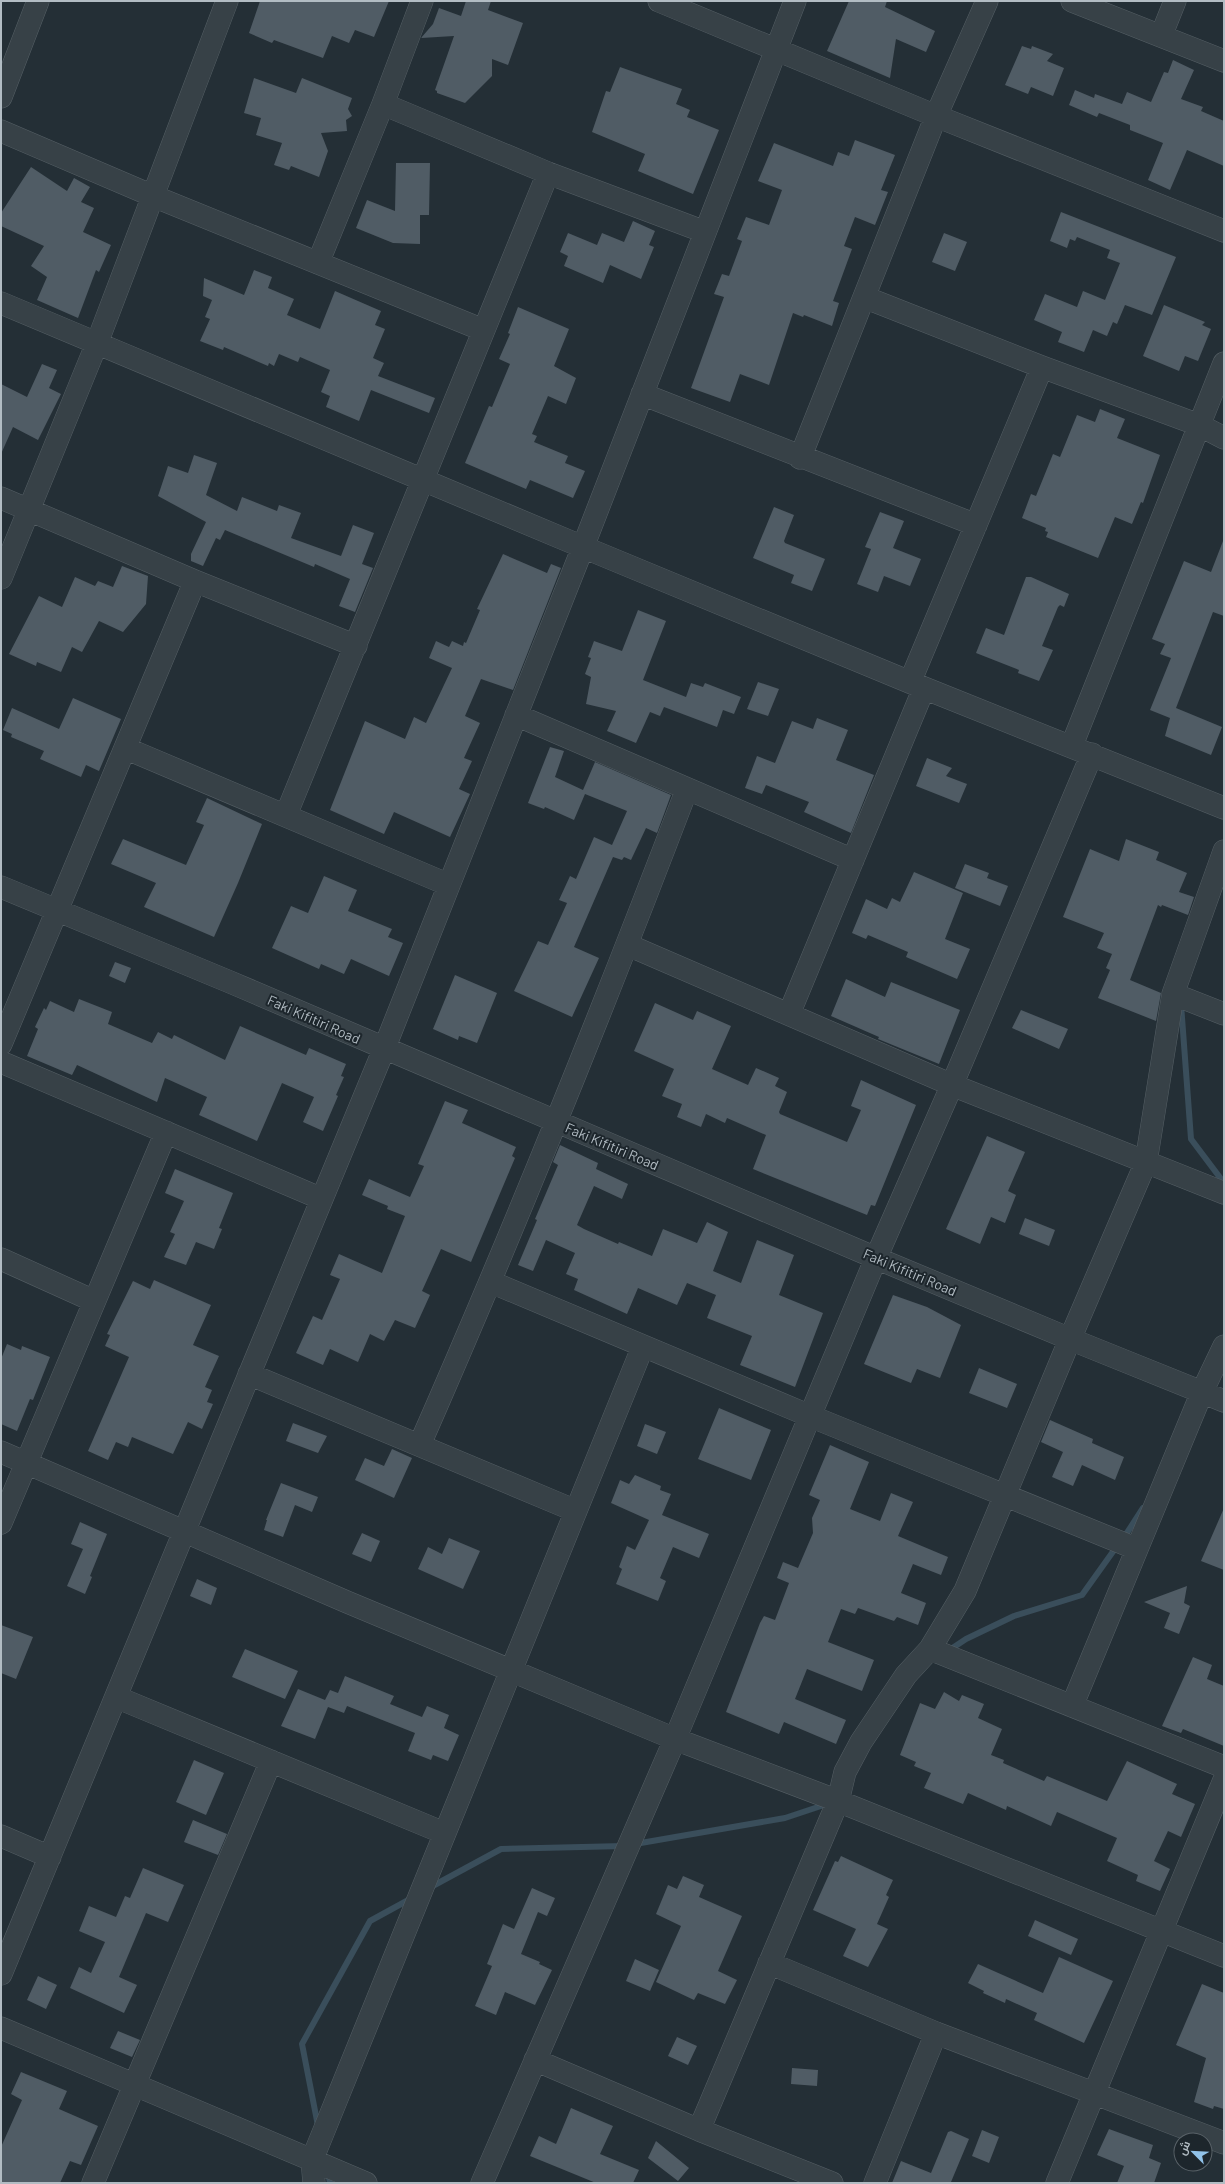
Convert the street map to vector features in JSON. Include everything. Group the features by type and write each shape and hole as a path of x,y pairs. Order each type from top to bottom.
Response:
{"street":[{"path":"1,97 38,1"},
{"path":"1,578 97,343 227,1"},
{"path":"318,262 383,104 422,1"},
{"path":"659,1 936,116 1224,231"},
{"path":"1,1974 384,1049 583,547 795,1"},
{"path":"800,458 936,116 987,1"},
{"path":"1072,1 1224,61"},
{"path":"1161,36 1175,1"},
{"path":"383,104 548,173 705,232"},
{"path":"1,131 153,196 483,330"},
{"path":"286,815 548,173"},
{"path":"864,296 1042,367 1200,425 1224,438"},
{"path":"1,303 917,685 1072,745 1224,808"},
{"path":"1072,745 1224,363"},
{"path":"789,1014 853,860 976,525 1042,367"},
{"path":"642,394 800,458 976,525"},
{"path":"1,498 195,581 356,646"},
{"path":"1,1044 195,581"},
{"path":"516,715 853,860"},
{"path":"125,748 449,884"},
{"path":"482,2183 675,1739 876,1258 952,1085 1092,754"},
{"path":"420,1444 491,1282 628,945 687,789"},
{"path":"699,2130 838,1801 845,1772 861,1742 898,1686 930,1649 965,1590 1146,1162 1173,994 1224,852"},
{"name":"Faki Kifitiri Road","path":"1,887 237,985 876,1258 1224,1401"},
{"path":"628,945 952,1085 1224,1192"},
{"path":"1173,994 1224,1014"},
{"path":"1,1062 322,1199"},
{"path":"1,1523 166,1132"},
{"path":"1,1259 94,1301"},
{"path":"491,1282 810,1416 1137,1549"},
{"path":"314,2183 312,2160 509,1670 643,1346"},
{"path":"1072,1706 1202,1392 1224,1346"},
{"path":"250,1374 576,1510"},
{"path":"1,1452 509,1670 675,1739 838,1801 1162,1929 1224,1956"},
{"path":"930,1649 1224,1767"},
{"path":"116,1697 444,1833"},
{"path":"93,2183 271,1761"},
{"path":"1057,2183 1224,1780"},
{"path":"1,1836 50,1857"},
{"path":"769,1963 936,2033 1224,2143"},
{"path":"1,2028 366,2183"},
{"path":"875,2183 936,2033"},
{"path":"535,2060 699,2130 832,2183"}],"building":[{"path":"260,1 389,1 374,37 355,30 349,43 332,36 323,58 274,40 272,43 249,33"},
{"path":"466,1 491,1 488,10 523,23 508,65 492,59 492,76 465,103 437,93 435,90 454,36 421,38 433,24 439,8 461,16"},
{"path":"849,1 887,1 885,7 935,31 926,52 896,39 890,78 827,51"},
{"path":"1022,46 1031,49 1032,46 1053,54 1047,61 1064,68 1053,96 1031,87 1028,94 1005,85"},
{"path":"1173,60 1194,70 1181,99 1203,107 1201,111 1224,121 1224,166 1187,150 1170,190 1148,180 1163,143 1130,130 1130,125 1099,113 1097,117 1069,105 1075,90 1094,98 1095,94 1122,104 1127,92 1151,102 1164,72 1168,73"},
{"path":"620,67 682,89 676,104 690,110 687,117 719,130 693,194 638,171 645,154 592,132 606,91 610,92"},
{"path":"254,78 296,93 302,78 352,98 348,109 352,116 346,120 347,131 321,133 328,151 319,177 291,166 289,170 274,165 282,143 256,135 261,118 244,113"},
{"path":"855,140 895,155 881,190 888,192 875,225 855,217 844,246 852,249 833,301 839,303 832,326 804,315 803,317 793,313 769,385 740,374 730,402 691,388 724,297 714,294 722,274 729,276 742,241 737,239 746,217 769,225 782,190 758,181 774,143 833,166 838,152 849,156"},
{"path":"396,163 430,163 429,215 420,215 420,244 393,243 356,228 367,200 395,211"},
{"path":"31,167 67,191 74,178 90,187 81,202 94,208 83,232 111,245 99,272 96,270 78,318 37,300 47,277 31,266 44,246 1,226 1,213"},
{"path":"1061,212 1176,257 1152,315 1125,305 1117,324 1113,322 1107,336 1093,330 1084,352 1058,342 1062,332 1034,320 1045,294 1077,307 1083,291 1105,300 1120,263 1107,258 1110,250 1077,237 1075,241 1070,239 1067,248 1050,241"},
{"path":"633,221 655,231 649,245 654,247 641,279 610,265 603,283 564,266 568,256 560,252 568,233 597,245 602,233 624,242"},
{"path":"944,233 967,242 955,271 932,262"},
{"path":"254,270 272,277 268,288 294,299 287,315 320,329 335,291 381,311 375,325 385,329 373,358 384,363 378,376 435,398 429,413 371,390 359,421 326,407 330,396 321,392 330,370 300,357 298,362 279,354 274,366 269,363 268,366 224,347 223,350 200,341 210,319 205,317 212,300 203,296 204,278 244,295"},
{"path":"1164,305 1205,322 1202,325 1211,329 1198,361 1185,356 1179,371 1143,356"},
{"path":"518,307 569,329 554,366 576,378 566,404 548,396 532,434 537,436 534,442 568,456 565,463 585,471 573,498 530,480 526,489 465,463 489,406 492,407 510,364 499,359 510,334 508,333"},
{"path":"42,364 57,370 49,388 61,394 38,440 13,427 1,454 1,384 27,397"},
{"path":"1100,409 1125,419 1117,438 1160,455 1143,503 1141,502 1132,524 1115,517 1098,558 1046,537 1048,532 1045,531 1046,528 1022,518 1031,494 1036,496 1053,454 1060,457 1077,415 1095,422"},
{"path":"194,455 217,463 206,495 237,511 242,497 277,511 279,505 301,513 291,538 341,556 353,525 374,533 362,564 373,568 355,612 339,606 350,579 315,564 314,567 225,530 220,540 216,538 203,566 191,561 191,554 206,522 158,496 168,466 188,473"},
{"path":"774,507 794,515 784,541 785,543 825,559 812,591 791,583 794,575 753,558"},
{"path":"880,512 904,521 893,548 921,559 910,586 884,576 878,592 857,584 871,549 865,547"},
{"path":"1223,541 1224,616 1213,612 1176,708 1222,727 1211,755 1165,736 1170,718 1150,710 1171,658 1160,654 1165,644 1152,639 1184,561 1211,572"},
{"path":"503,554 547,573 551,564 561,568 513,690 481,679 465,716 480,723 464,758 472,761 459,789 470,794 450,837 394,812 384,834 330,810 365,721 405,739 414,717 426,723 452,668 429,658 436,641 449,647 452,641 463,646 464,642 466,643 480,610 477,609"},
{"path":"122,566 148,576 146,604 123,632 99,621 82,652 72,647 61,672 37,662 36,666 9,654 39,596 62,607 75,577 95,586 98,581 113,587"},
{"path":"1026,577 1031,577 1069,594 1064,607 1060,605 1058,607 1042,646 1053,650 1039,681 1018,673 1019,670 976,653 986,628 1004,635"},
{"path":"638,610 666,621 643,680 686,697 691,683 703,687 705,683 741,697 734,714 723,710 717,727 664,707 660,716 650,712 636,743 607,731 616,711 586,704 591,677 585,674 591,658 588,657 594,641 622,651"},
{"path":"758,682 779,689 768,716 747,709"},
{"path":"73,698 121,719 99,771 86,765 81,777 40,759 44,751 11,737 12,734 3,730 12,708 59,729"},
{"path":"817,718 848,730 836,760 874,775 851,833 804,812 809,802 766,785 762,794 745,788 757,756 775,763 792,721 813,729"},
{"path":"550,747 564,751 555,777 583,790 595,762 671,795 657,833 646,828 631,860 624,857 622,860 613,857 574,947 599,958 572,1017 514,991 538,941 548,945 567,903 559,900 570,876 576,879 594,837 612,845 627,811 585,794 574,820 545,807 544,809 528,803"},
{"path":"927,758 952,768 946,776 967,784 959,803 916,786"},
{"path":"207,798 262,824 214,937 144,907 156,883 111,864 123,839 186,865 204,825 196,822"},
{"path":"1126,839 1159,852 1156,860 1187,873 1179,892 1194,897 1188,915 1162,905 1161,907 1158,905 1130,980 1161,993 1156,1021 1098,998 1110,970 1106,968 1112,954 1097,948 1104,933 1063,917 1090,849 1119,861"},
{"path":"965,864 989,873 987,878 1008,886 1000,906 955,888"},
{"path":"914,872 963,893 945,939 970,949 957,979 906,957 908,952 868,935 866,939 852,933 866,899 887,909 892,898 900,902"},
{"path":"324,876 357,890 348,911 392,929 388,937 403,943 389,976 351,959 344,974 321,964 319,969 272,948 291,906 308,913"},
{"path":"115,962 131,968 125,983 109,976"},
{"path":"455,975 497,993 477,1043 459,1036 458,1040 433,1029"},
{"path":"846,979 885,997 891,982 960,1010 939,1064 878,1039 879,1037 831,1016"},
{"path":"79,999 112,1012 108,1024 152,1043 158,1032 172,1039 174,1035 225,1060 240,1026 306,1055 309,1048 346,1064 341,1076 344,1077 336,1095 338,1096 323,1131 303,1122 314,1097 282,1083 257,1141 199,1115 207,1097 165,1078 157,1102 77,1065 72,1075 27,1056 38,1029 35,1027 44,1008 46,1010 50,1001 74,1012"},
{"path":"655,1003 693,1020 697,1011 731,1026 712,1069 748,1085 756,1068 779,1078 775,1086 787,1092 779,1112 780,1114 847,1142 861,1110 851,1106 861,1080 916,1105 875,1206 871,1205 867,1215 753,1169 766,1135 727,1118 725,1123 706,1114 701,1127 677,1117 682,1104 662,1096 674,1069 634,1051"},
{"path":"1021,1010 1068,1029 1059,1049 1012,1028"},
{"path":"445,1101 468,1110 462,1123 516,1147 512,1156 515,1158 471,1262 441,1249 422,1291 430,1295 415,1328 395,1320 384,1341 370,1334 358,1362 330,1349 323,1365 296,1353 313,1316 322,1320 340,1279 330,1275 339,1254 382,1273 405,1216 387,1209 388,1206 362,1195 369,1179 410,1197 424,1166 418,1164"},
{"path":"987,1136 1025,1152 1008,1191 1016,1195 1005,1223 991,1217 980,1244 946,1229"},
{"path":"560,1145 598,1163 596,1169 628,1184 622,1199 594,1186 577,1225 584,1229 618,1244 619,1242 652,1256 663,1229 697,1243 707,1222 728,1232 713,1271 741,1283 757,1240 794,1255 779,1295 823,1313 795,1387 740,1365 752,1336 707,1318 716,1295 687,1283 677,1305 638,1288 627,1314 574,1290 578,1279 566,1274 575,1253 546,1240 533,1271 518,1265 537,1220 535,1219 558,1165 553,1162"},
{"path":"175,1169 233,1193 219,1228 222,1229 214,1249 196,1242 186,1265 164,1257 175,1234 170,1232 184,1201 165,1193"},
{"path":"1025,1218 1055,1230 1049,1246 1019,1234"},
{"path":"154,1280 211,1305 193,1345 219,1356 205,1387 212,1390 207,1402 213,1404 202,1429 188,1422 173,1454 132,1437 128,1447 116,1442 108,1460 88,1451 129,1357 105,1346 110,1335 107,1334 133,1281 150,1289"},
{"path":"893,1295 927,1307 961,1325 940,1378 917,1369 911,1383 864,1364"},
{"path":"7,1344 21,1350 22,1346 50,1357 33,1400 30,1399 17,1431 1,1424 1,1359"},
{"path":"979,1368 1017,1384 1007,1408 969,1393"},
{"path":"719,1408 771,1430 751,1480 698,1459"},
{"path":"1050,1420 1093,1439 1092,1443 1124,1457 1115,1480 1082,1465 1073,1486 1052,1477 1063,1452 1041,1442"},
{"path":"293,1423 327,1436 318,1453 286,1441"},
{"path":"645,1424 666,1432 657,1454 637,1446"},
{"path":"830,1445 869,1462 850,1509 880,1521 891,1493 913,1502 898,1536 948,1557 941,1575 913,1564 901,1593 926,1603 918,1625 897,1617 894,1621 858,1608 855,1614 841,1609 828,1642 874,1660 862,1691 807,1669 795,1699 846,1720 836,1744 784,1722 779,1734 726,1712 760,1623 764,1616 775,1620 789,1583 777,1578 783,1562 798,1568 813,1533 812,1518 820,1500 809,1495"},
{"path":"392,1449 412,1458 394,1498 355,1480 365,1458 384,1466"},
{"path":"635,1475 661,1486 660,1490 671,1494 662,1515 709,1534 699,1558 673,1547 660,1578 666,1581 658,1601 616,1584 622,1569 619,1567 627,1546 635,1550 649,1520 611,1503 620,1480 629,1484"},
{"path":"281,1483 318,1497 312,1512 295,1505 283,1537 264,1530 266,1520"},
{"path":"1224,1508 1224,1570 1201,1561"},
{"path":"80,1522 107,1534 90,1576 92,1577 85,1594 67,1586 83,1549 71,1544"},
{"path":"362,1533 380,1541 371,1562 352,1554"},
{"path":"449,1538 480,1551 463,1589 418,1569 428,1547 442,1554"},
{"path":"197,1579 217,1588 211,1605 190,1596"},
{"path":"1187,1586 1184,1603 1190,1606 1179,1634 1164,1628 1170,1613 1144,1602"},
{"path":"1,1625 33,1637 16,1679 1,1673"},
{"path":"245,1649 298,1671 285,1699 232,1677"},
{"path":"1193,1657 1212,1665 1207,1679 1224,1686 1224,1746 1183,1729 1181,1733 1162,1726"},
{"path":"345,1676 394,1696 390,1704 422,1717 427,1706 449,1715 444,1728 459,1735 448,1761 433,1755 431,1760 408,1751 415,1733 347,1706 344,1713 328,1707 315,1739 281,1726 298,1689 325,1700 330,1690 338,1693"},
{"path":"944,1692 959,1701 962,1695 984,1704 978,1718 1002,1729 991,1755 1004,1760 1003,1763 1044,1781 1047,1776 1107,1801 1127,1761 1177,1784 1172,1794 1195,1804 1181,1837 1168,1831 1154,1861 1170,1869 1160,1891 1136,1881 1138,1875 1107,1861 1117,1838 1057,1812 1051,1826 1007,1806 1006,1810 968,1793 963,1804 924,1788 931,1773 914,1766 916,1762 900,1755 920,1703 935,1709"},
{"path":"194,1760 224,1773 206,1815 176,1802"},
{"path":"193,1820 227,1834 218,1855 184,1842"},
{"path":"841,1856 893,1880 886,1895 889,1897 877,1924 888,1929 868,1967 843,1956 856,1929 813,1910 835,1861 838,1862"},
{"path":"143,1868 184,1885 168,1922 146,1913 119,1977 137,1985 124,2013 70,1988 79,1967 91,1973 105,1942 79,1931 89,1906 116,1917 125,1896 130,1898"},
{"path":"683,1876 704,1885 699,1897 742,1916 718,1971 737,1980 725,2004 698,1993 694,2000 656,1982 681,1926 656,1914 668,1885 677,1889"},
{"path":"532,1888 555,1898 547,1916 538,1912 521,1954 540,1962 539,1964 552,1970 535,2005 505,1992 496,2015 475,2006 492,1966 487,1964 503,1924 514,1929"},
{"path":"1035,1920 1078,1939 1071,1955 1028,1936"},
{"path":"1059,1957 1113,1981 1084,2043 1034,2020 1037,2013 1006,1999 1005,2003 983,1993 984,1991 968,1983 978,1964 1043,1993"},
{"path":"635,1959 659,1970 650,1991 626,1981"},
{"path":"38,1976 57,1985 46,2009 27,2000"},
{"path":"1202,1984 1224,1993 1224,2109 1214,2106 1213,2109 1194,2102 1206,2058 1176,2045"},
{"path":"118,2031 140,2040 132,2057 110,2048"},
{"path":"677,2037 697,2046 688,2065 668,2056"},
{"path":"792,2068 818,2070 817,2086 791,2084"},
{"path":"21,2072 67,2091 59,2109 98,2126 81,2165 70,2161 60,2183 1,2183 1,2147 22,2100 11,2094"},
{"path":"571,2108 613,2126 600,2154 639,2170 633,2183 596,2183 530,2156 539,2136 556,2144"},
{"path":"1109,2129 1153,2145 1149,2158 1161,2163 1154,2183 1117,2183 1124,2166 1097,2155"},
{"path":"982,2130 999,2137 989,2163 972,2156"},
{"path":"951,2131 969,2139 951,2182 953,2183 892,2183 901,2161 931,2173 948,2132"},
{"path":"656,2141 689,2168 678,2181 648,2158"}],"waterway":[{"path":"1181,1004 1191,1139 1224,1183"},
{"path":"1123,1539 1143,1508"},
{"path":"948,1651 966,1639 1014,1616 1082,1595 1117,1546"},
{"path":"635,1844 785,1818 827,1804"},
{"path":"429,1888 501,1849 624,1846"},
{"path":"318,2126 302,2044 370,1921 412,1898"},
{"path":"328,2172 330,2183"}]}
